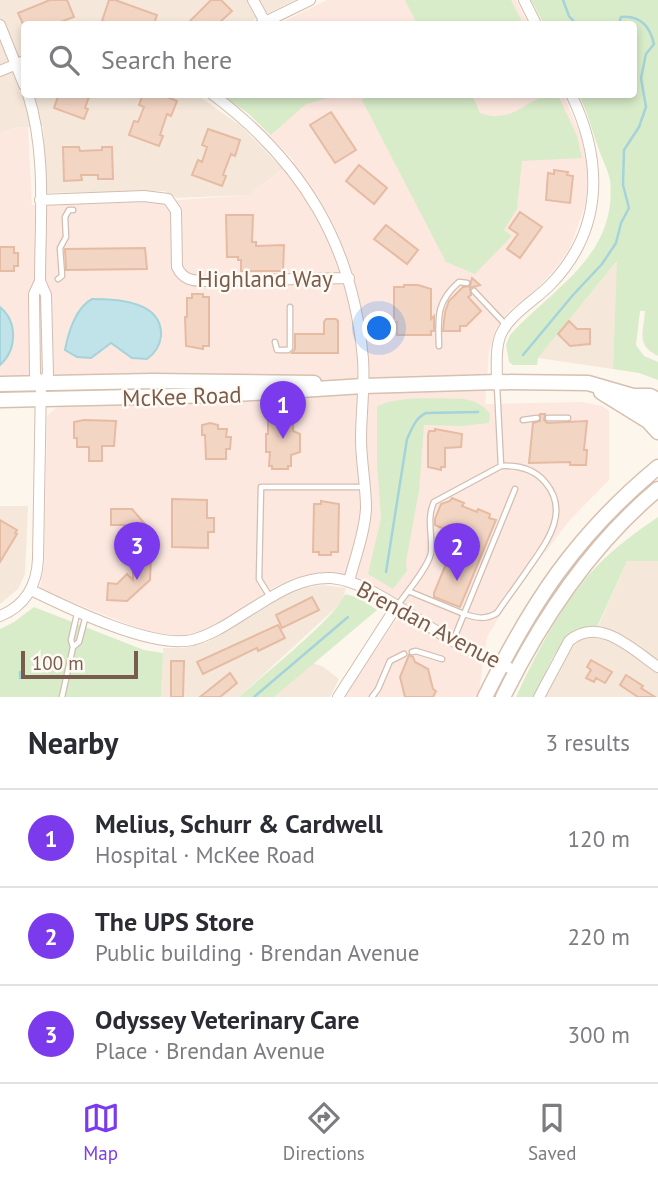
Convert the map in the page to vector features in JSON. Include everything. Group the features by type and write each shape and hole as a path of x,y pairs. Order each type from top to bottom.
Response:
{"main road":[{"name":"McKee Road","path":"0,384 293,382 363,386"},
{"name":"McKee Road","path":"0,400 282,392 363,386 497,382 588,383 658,400"},
{"path":"588,383 631,409 658,432"},
{"name":"McKee Road","path":"633,396 644,407 658,415"},
{"path":"485,697 537,601 568,558 615,505 658,467"},
{"path":"503,697 516,671 572,583 632,511 658,489"}],"street":[{"path":"253,0 262,21"},
{"path":"267,21 310,0"},
{"path":"524,0 534,21"},
{"path":"0,25 21,62 0,71"},
{"path":"0,617 17,606 31,590 38,559 41,383 35,375 34,294 40,281 40,200 38,143 29,98"},
{"path":"217,98 262,135 302,182 328,225 349,278 363,360 361,461 365,521 349,581"},
{"path":"497,382 498,343 507,326 547,288 570,261 589,218 594,176 592,151 587,131 573,98"},
{"name":"Highland Way","path":"40,200 144,196 168,199 176,211 177,267 187,279 205,281 349,278"},
{"name":"Brendan Avenue","path":"31,590 145,637 176,642 210,634 283,589 314,579 349,581 365,587 453,641 516,671"},
{"path":"338,697 396,607"},
{"path":"539,697 569,641 587,632 596,631 611,635 658,667"}],"lane":[{"path":"58,279 62,276 60,248 65,237 65,217 69,210 73,210"},
{"path":"439,346 438,314 441,305 459,282 467,283"},
{"path":"474,291 507,326"},
{"path":"275,342 277,350 290,348 290,307"},
{"path":"497,382 501,466"},
{"path":"523,420 537,418"},
{"path":"548,418 568,418"},
{"path":"396,607 428,561 431,552 430,510 434,502 501,466 515,465 530,470 551,488 556,507 554,528 497,613 481,618 464,614 408,591"},
{"path":"270,597 259,579 261,487 364,487"},
{"path":"453,641 515,489"},
{"path":"74,647 71,640 83,613"},
{"path":"62,697 74,647 79,642 83,613"},
{"path":"412,652 442,659"},
{"path":"372,697 390,661 404,654"}],"shaded area":[{"path":"0,0 295,0 252,21 21,21 21,98 201,98 241,126 283,169 249,195 177,198 164,191 47,193 43,126 14,128 0,134"},
{"path":"327,0 516,0 526,21 284,21"},
{"path":"226,98 565,98 581,136 589,169 585,206 569,250 556,268 535,291 509,311 496,328 489,352 485,404 582,402 602,406 609,411 609,480 569,521 513,594 487,637 478,697 344,697 406,605 365,580 336,573 295,578 276,586 215,626 177,636 145,631 44,591 40,587 44,567 47,416 56,408 65,406 64,374 0,377 0,365 14,341 9,319 0,307 0,134 14,128 28,127 32,205 249,195 294,161 248,113"},
{"path":"618,260 613,369 538,358"},
{"path":"0,506 28,506 25,574 18,589 0,604"},
{"path":"627,561 658,561 658,697 539,697 569,641 596,631"},
{"path":"323,585 346,588 342,602 239,697 161,697 163,648 183,648 208,642 285,595"},
{"path":"312,663 322,666 339,679 330,697 274,697"}],"green space":[{"path":"405,0 511,0 522,21 416,21"},
{"path":"531,0 658,0 658,356 646,347 642,337 645,311 640,311 636,345 644,356 658,362 658,380 639,373 613,369 617,261 538,358 537,365 513,365 509,362 506,345 510,335 580,268 604,229 610,206 610,180 580,98 637,98 637,21 542,21"},
{"path":"226,98 328,98 306,104 271,135 248,113"},
{"path":"473,98 480,113 503,116 537,99 559,98 577,136 582,158 522,161 517,209 504,230 512,236 475,274 446,262 362,100"},
{"path":"407,399 465,399 476,402 490,414 489,423 463,426 424,425 419,491 406,562 407,571 393,589 368,574 381,518 377,407"},
{"path":"658,517 658,561 627,561 597,627 583,630 564,642 551,662 535,697 516,697 532,663 571,597 610,554"},
{"path":"345,594 359,598 377,610 274,697 239,697 314,631"},
{"path":"34,607 144,650 163,653 161,697 0,697 0,629"}],"water":[{"path":"92,299 137,304 155,315 160,324 161,336 152,355 147,359 132,358 111,343 91,358 77,357 65,350 77,314"},
{"path":"0,307 10,320 13,336 10,352 0,365"}],"building":[{"path":"50,0 67,0 74,17 63,21 22,21 18,13"},
{"path":"109,0 157,15 155,21 102,21"},
{"path":"211,0 221,0 232,11 221,21 190,21"},
{"path":"58,98 89,98 84,119 54,108"},
{"path":"142,98 170,98 177,101 171,116 167,114 159,146 129,135 134,121 138,122 144,107 139,105"},
{"path":"331,112 356,150 335,163 310,125"},
{"path":"208,129 240,140 235,156 231,154 222,186 192,175 198,160 202,162 207,147 202,145"},
{"path":"63,147 79,147 80,151 112,147 113,179 98,179 98,175 81,175 82,180 64,181"},
{"path":"359,165 387,188 374,204 346,181"},
{"path":"554,170 568,172 567,175 573,176 570,203 546,200 548,173 554,174"},
{"path":"520,212 542,227 520,258 507,249 518,234 509,228"},
{"path":"226,215 253,215 252,242 256,242 256,246 284,245 283,271 241,271 241,260 238,260 238,257 227,257"},
{"path":"386,225 418,250 407,264 374,239"},
{"path":"0,247 14,247 14,253 18,253 18,266 14,266 14,271 0,271"},
{"path":"145,248 147,269 66,270 65,249"},
{"path":"472,278 480,285 470,288 471,295 468,297 481,311 466,326 460,326 460,331 443,331 449,301 463,287 470,286"},
{"path":"404,285 431,289 431,319 434,316 434,331 431,331 431,335 397,335 397,322 394,322 394,287"},
{"path":"192,294 209,297 209,346 203,346 203,349 186,346 187,298 192,298"},
{"path":"326,319 338,321 338,353 292,353 295,349 295,334 324,334"},
{"path":"569,321 577,329 590,329 590,344 570,346 558,334"},
{"path":"540,414 545,414 544,420 547,423 587,421 584,450 587,450 586,465 570,465 570,462 529,463 533,423 540,421"},
{"path":"273,416 293,419 293,431 300,434 300,452 291,455 291,466 288,466 288,469 272,469 272,466 269,466 270,452 266,452 266,434 268,418"},
{"path":"116,421 114,446 102,446 102,461 89,461 89,447 77,447 74,422"},
{"path":"202,425 218,425 218,429 227,429 226,437 231,437 230,449 226,449 226,459 206,459"},
{"path":"435,429 462,434 461,447 445,448 445,467 441,467 441,470 428,467 428,435 429,431"},
{"path":"452,498 464,503 462,506 490,514 489,518 496,520 460,607 434,597 458,535 435,525 435,519 441,504"},
{"path":"172,499 207,500 207,518 214,518 214,532 208,532 208,548 172,547"},
{"path":"321,501 339,504 338,552 331,552 331,555 313,552 314,504 321,504"},
{"path":"111,509 132,509 152,532 150,580 127,601 107,600 108,583 117,584 127,574 133,580 135,559 135,541 126,532 132,525 111,525"},
{"path":"0,520 17,530 17,534 0,562"},
{"path":"312,597 319,610 282,628 276,615"},
{"path":"278,625 285,638 203,674 197,662"},
{"path":"409,655 428,669 433,689 436,691 433,697 405,697 400,677"},
{"path":"591,660 612,672 605,683 596,678 594,682 586,678 591,670 587,667"},
{"path":"171,661 184,661 183,697 171,697"},
{"path":"230,673 237,683 220,697 200,697"},
{"path":"626,675 655,697 638,697 620,685"}],"waterway":[{"path":"563,0 573,21"},
{"path":"523,355 602,264 616,243 621,223 629,208 623,185 624,150 639,127 646,107 641,78 646,54 654,44 647,27 639,20 621,17 620,21"},
{"path":"386,572 407,439 414,424 426,413 478,412"},
{"path":"254,697 348,617"},
{"path":"20,672 20,678"}],"place":[{"name":"Melius, Schurr & Cardwell","path":"283,439"},
{"name":"Odyssey Veterinary Care","path":"137,580"},
{"name":"The UPS Store","path":"457,581"}]}
